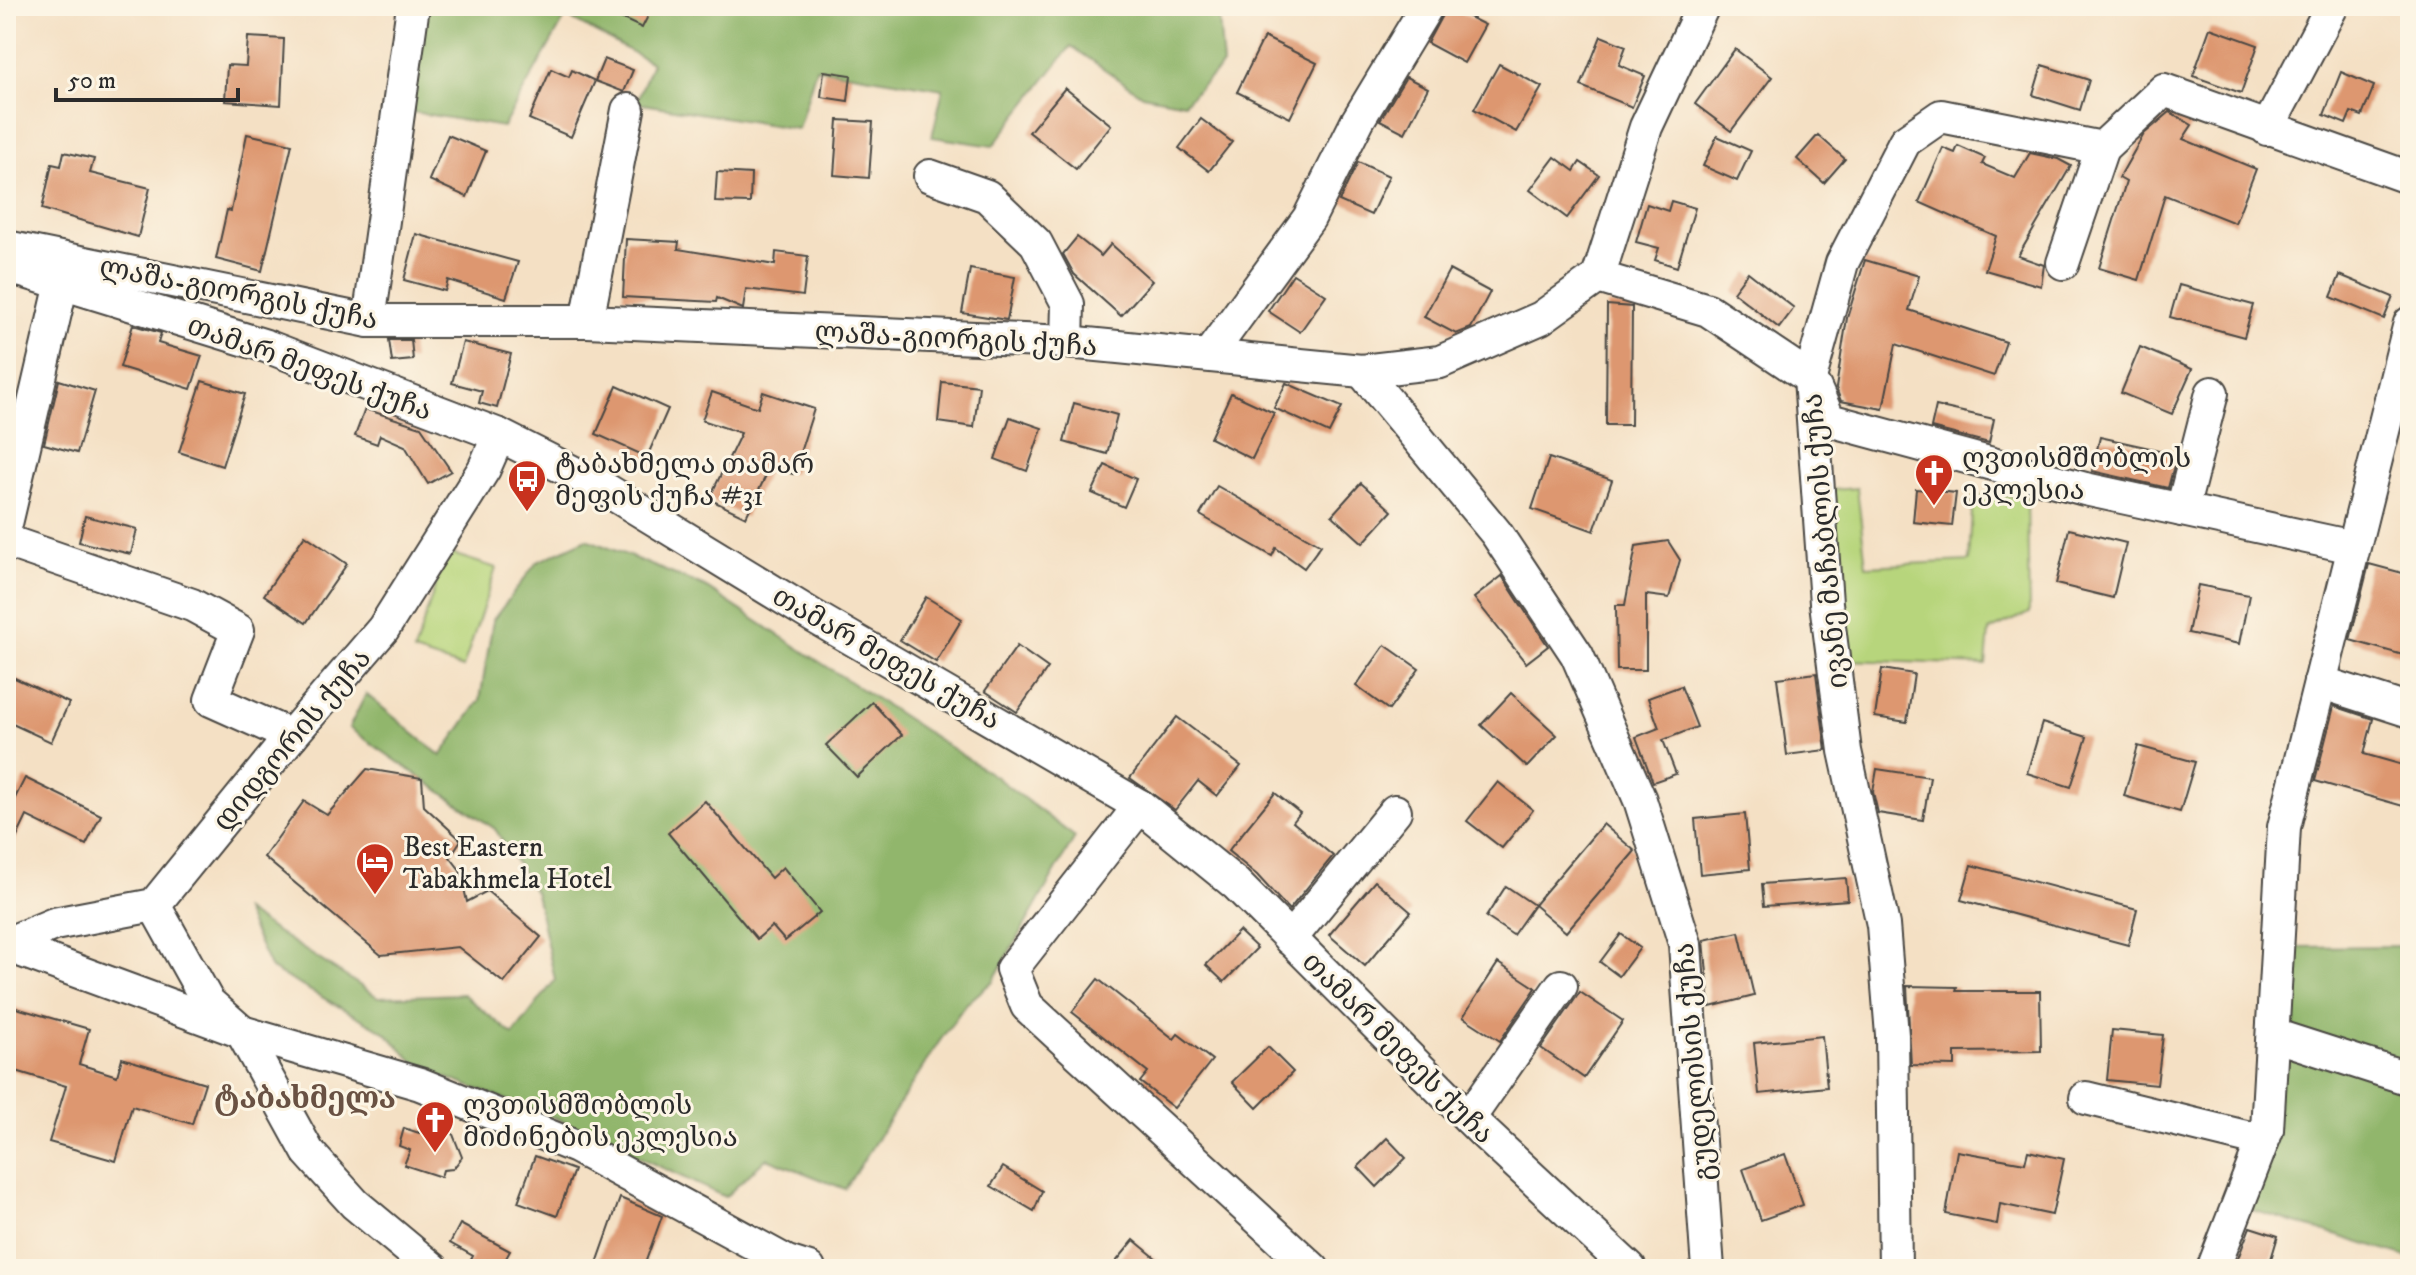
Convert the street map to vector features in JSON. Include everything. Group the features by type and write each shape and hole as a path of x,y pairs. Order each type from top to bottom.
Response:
{"street":[{"path":"369,321 413,6"},
{"path":"1209,355 1309,218 1358,120 1427,6"},
{"path":"1703,6 1646,127 1598,277 1708,310 1810,378 1829,420 2085,489 2353,547"},
{"path":"2267,129 2332,6"},
{"path":"2063,263 2102,148 2164,90 2410,178"},
{"path":"587,321 628,110"},
{"name":"ივანე მაჩაბლის ქუჩა","path":"1895,1269 1892,1035 1883,925 1843,737 1826,603 1810,378 1842,263 1905,141 1941,116 2102,148"},
{"path":"930,176 987,196 1036,243 1068,304 1067,342"},
{"name":"ლაშა-გიორგის ქუჩა","path":"6,247 369,321 587,321 1067,342 1362,371 1440,362 1541,318 1598,277"},
{"name":"თამარ მეფეს ქუჩა","path":"6,266 266,346 499,435 600,486 813,616 1140,806 1236,884 1469,1118 1630,1269"},
{"path":"6,524 62,283"},
{"path":"2213,1269 2267,1130 2284,827 2410,323"},
{"name":"გუდელისის ქუჩა","path":"1362,371 1496,533 1577,655 1640,800 1685,944 1708,1269"},
{"path":"2182,510 2212,393"},
{"name":"დიდგორის ქუჩა","path":"154,905 291,736 383,629 484,469 499,435"},
{"path":"6,541 192,605 238,630 211,700 291,736"},
{"path":"2320,682 2410,711"},
{"path":"1140,806 1012,969 1027,1006 1313,1269"},
{"path":"1290,939 1395,811"},
{"path":"6,945 54,924 154,905 208,1002 242,1032 308,1152 355,1204 433,1269"},
{"path":"6,945 242,1032 420,1084 576,1147 787,1262 809,1269"},
{"path":"1469,1118 1561,986"},
{"path":"2273,1035 2410,1079"},
{"path":"2086,1098 2262,1141"}],"green space":[{"path":"426,6 1218,6 1223,65 1184,103 1142,95 1071,46 993,146 932,137 943,89 816,68 798,129 636,103 652,63 566,16 503,127 412,112"},
{"path":"1857,488 1866,566 1969,561 1973,496 2027,497 2029,613 1989,631 1986,665 1846,660 1832,490"},
{"path":"587,539 705,587 997,778 1075,837 993,981 965,1005 845,1189 767,1158 725,1197 558,1119 420,1068 385,1032 271,969 244,911 378,997 463,994 513,1035 555,980 536,894 495,829 349,728 366,694 441,756 480,700 493,620 537,562"},
{"path":"446,552 496,568 463,668 414,652"},
{"path":"2410,946 2410,1258 2243,1207 2293,947"}],"building":[{"path":"595,6 653,6 642,28"},
{"path":"1447,6 1485,25 1464,63 1427,43"},
{"path":"2210,28 2258,45 2241,93 2193,76"},
{"path":"1601,36 1626,46 1619,65 1645,76 1632,107 1581,86"},
{"path":"248,37 284,39 281,105 225,101 227,65 246,66"},
{"path":"1264,37 1317,63 1290,118 1237,92"},
{"path":"1735,49 1772,77 1731,131 1695,104"},
{"path":"604,59 633,70 624,92 595,81"},
{"path":"1499,64 1542,87 1516,132 1474,109"},
{"path":"2042,65 2089,80 2080,110 2033,95"},
{"path":"551,69 569,77 572,70 595,81 571,137 529,119"},
{"path":"824,71 851,75 848,101 821,97"},
{"path":"2341,72 2374,86 2362,116 2351,112 2346,124 2324,115"},
{"path":"1406,77 1428,88 1405,133 1380,120"},
{"path":"1065,88 1111,125 1076,169 1029,132"},
{"path":"2170,112 2192,125 2183,139 2256,169 2235,223 2165,195 2139,280 2099,268 2126,182 2119,178 2144,134"},
{"path":"1201,119 1232,142 1209,171 1179,148"},
{"path":"838,120 873,122 869,178 834,175"},
{"path":"247,134 292,144 262,271 216,259 227,210 231,211"},
{"path":"448,135 486,151 467,197 429,180"},
{"path":"1818,135 1845,159 1824,183 1797,159"},
{"path":"1717,136 1751,151 1737,181 1703,166"},
{"path":"1958,146 1985,158 1982,164 2015,178 2030,153 2058,159 2071,166 2018,256 2044,265 2041,286 1985,270 1996,236 1919,202 1943,148 1955,153"},
{"path":"64,152 94,159 90,173 150,188 138,237 42,209 52,164 61,166"},
{"path":"1555,157 1574,171 1580,162 1599,175 1567,218 1530,190"},
{"path":"1358,162 1389,176 1371,215 1339,201"},
{"path":"717,172 751,174 750,203 715,202"},
{"path":"1671,201 1695,208 1677,267 1655,260 1659,248 1636,242 1647,204 1668,211"},
{"path":"416,234 518,262 506,298 448,280 445,291 404,280"},
{"path":"1077,237 1101,256 1111,244 1152,281 1121,316 1074,274 1063,254"},
{"path":"626,239 679,242 678,249 775,265 776,252 808,256 803,296 746,289 743,309 717,298 716,302 623,297"},
{"path":"1865,260 1919,276 1909,310 2006,342 1994,376 1896,344 1883,409 1841,401 1836,388 1847,318"},
{"path":"970,269 1015,277 1007,320 962,313"},
{"path":"1449,270 1490,292 1471,328 1456,334 1424,317"},
{"path":"1748,272 1794,308 1779,328 1733,292"},
{"path":"1293,274 1326,295 1300,332 1268,311"},
{"path":"2340,275 2393,297 2384,319 2331,297"},
{"path":"2179,285 2253,305 2244,337 2170,317"},
{"path":"1607,305 1632,307 1631,425 1606,425"},
{"path":"133,325 161,333 158,343 202,356 191,389 120,367"},
{"path":"389,340 411,340 413,360 392,362"},
{"path":"463,342 511,354 497,408 479,403 482,391 452,383"},
{"path":"2140,347 2192,369 2172,414 2121,393"},
{"path":"59,380 95,391 77,453 44,444"},
{"path":"202,381 245,394 222,466 179,452"},
{"path":"942,382 979,386 974,427 938,422"},
{"path":"1286,383 1342,407 1329,433 1274,408"},
{"path":"617,386 668,409 647,457 596,434"},
{"path":"712,392 758,408 763,392 814,409 793,474 770,467 746,517 709,499 741,433 702,420"},
{"path":"1231,393 1274,413 1252,459 1210,438"},
{"path":"1074,403 1117,415 1107,454 1064,442"},
{"path":"1936,406 1994,419 1989,443 1931,428"},
{"path":"365,409 421,427 451,471 428,484 405,446 380,435 377,444 355,436"},
{"path":"1010,417 1042,428 1027,471 995,459"},
{"path":"2100,437 2177,454 2168,488 2092,471"},
{"path":"1549,458 1612,480 1594,531 1532,509"},
{"path":"1105,465 1136,479 1124,507 1092,493"},
{"path":"1361,483 1392,511 1363,543 1332,515"},
{"path":"1217,486 1321,545 1304,568 1276,548 1272,556 1200,515"},
{"name":"ღვთისმშობლის ეკლესია","path":"1916,489 1956,493 1952,526 1913,522"},
{"path":"85,516 137,529 131,554 79,542"},
{"path":"2069,529 2126,543 2113,598 2056,584"},
{"path":"305,535 347,564 306,623 264,595"},
{"path":"1668,541 1680,560 1669,598 1646,595 1646,670 1617,670 1616,605 1625,605 1636,546"},
{"path":"2369,564 2410,575 2410,657 2350,640"},
{"path":"1502,576 1548,646 1526,663 1474,598"},
{"path":"2198,585 2249,595 2239,644 2188,633"},
{"path":"926,597 962,619 936,662 900,640"},
{"path":"1385,645 1419,669 1389,710 1356,686"},
{"path":"1017,646 1048,668 1017,712 985,691"},
{"path":"1882,669 1914,674 1907,722 1875,717"},
{"path":"1816,673 1826,750 1787,755 1777,678"},
{"path":"6,674 69,703 51,742 6,721"},
{"path":"1681,686 1697,727 1663,740 1676,774 1653,782 1636,737 1659,728 1648,698"},
{"path":"1511,693 1557,735 1527,767 1481,725"},
{"path":"872,702 902,735 857,777 826,745"},
{"path":"2334,706 2373,719 2364,754 2410,767 2410,808 2315,781"},
{"path":"1177,717 1241,766 1217,796 1198,781 1175,810 1130,778"},
{"path":"2042,723 2087,737 2071,787 2027,773"},
{"path":"2138,746 2195,762 2180,812 2124,796"},
{"path":"367,769 422,778 424,806 461,840 450,857 460,870 467,902 487,891 541,937 504,983 458,947 381,955 264,857 304,801 327,815"},
{"path":"1877,769 1930,777 1923,820 1878,813 1873,792"},
{"path":"25,778 101,815 86,845 27,816 6,860 6,816"},
{"path":"1498,782 1533,810 1502,848 1467,821"},
{"path":"1275,793 1300,813 1293,822 1333,856 1289,910 1257,875 1228,851"},
{"path":"705,801 771,878 783,867 820,912 785,941 772,926 757,939 668,833"},
{"path":"1745,814 1750,869 1700,874 1695,819"},
{"path":"1603,824 1635,851 1566,932 1534,905"},
{"path":"1971,865 2137,909 2128,945 1961,900"},
{"path":"1846,878 1848,900 1764,906 1762,884"},
{"path":"1375,881 1411,912 1365,966 1329,935"},
{"path":"1506,886 1534,905 1513,935 1486,917"},
{"path":"1239,931 1257,948 1224,982 1206,965"},
{"path":"1739,932 1754,996 1710,1007 1704,940"},
{"path":"1621,934 1640,948 1619,976 1600,962"},
{"path":"1498,963 1536,988 1500,1041 1463,1017"},
{"path":"1098,979 1174,1039 1178,1034 1212,1060 1174,1108 1140,1082 1148,1072 1072,1012"},
{"path":"1907,986 1957,987 1956,991 2040,991 2041,1051 1955,1052 1955,1066 1911,1065"},
{"path":"1580,992 1623,1021 1584,1078 1541,1048"},
{"path":"6,1005 89,1029 79,1064 117,1076 122,1058 205,1083 192,1124 132,1106 116,1161 49,1142 66,1086 6,1068"},
{"path":"2112,1030 2163,1035 2157,1085 2107,1080"},
{"path":"1822,1036 1827,1087 1759,1094 1754,1043"},
{"path":"1268,1047 1293,1072 1257,1108 1232,1082"},
{"name":"ღვთისმშობლის მიძინების ეკლესია","path":"433,1126 452,1132 462,1157 453,1169 443,1170 441,1177 404,1165 410,1150 399,1146 404,1128 419,1133 420,1128 432,1131"},
{"path":"1387,1138 1406,1158 1377,1187 1358,1167"},
{"path":"1957,1151 2025,1163 2028,1151 2064,1159 2052,1215 2000,1204 1997,1224 1946,1214"},
{"path":"1785,1154 1803,1205 1761,1220 1743,1169"},
{"path":"535,1156 574,1170 557,1216 518,1202"},
{"path":"1003,1167 1042,1191 1034,1211 991,1186"},
{"path":"620,1198 662,1216 643,1269 595,1269"},
{"path":"460,1224 510,1251 500,1269 466,1269 473,1256 450,1243"},
{"path":"2250,1227 2278,1236 2268,1269 2234,1269"},
{"path":"1134,1240 1169,1269 1110,1269"}],"place":[{"name":"ღვთისმშობლის ეკლესია","path":"1934,507"},
{"name":"ტაბახმელა თამარ მეფის ქუჩა #31","path":"527,513"},
{"name":"Best Eastern Tabakhmela Hotel","path":"375,896"},
{"name":"ღვთისმშობლის მიძინების ეკლესია","path":"435,1154"}],"district":[{"name":"ტაბახმელა","path":"305,1098"}]}
